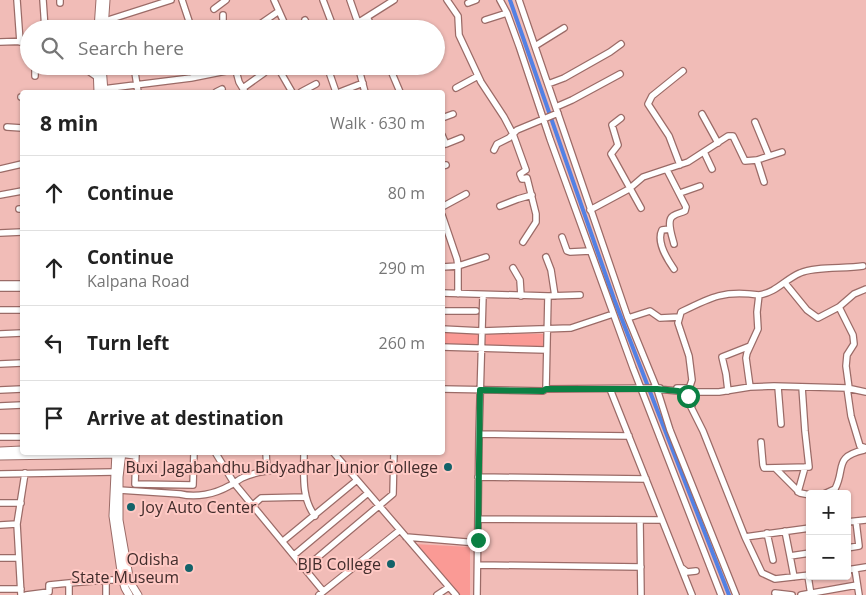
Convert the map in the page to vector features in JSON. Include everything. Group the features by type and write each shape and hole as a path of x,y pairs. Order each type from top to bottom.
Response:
{"main road":[{"path":"99,20 100,0"},
{"path":"104,20 106,0"},
{"path":"102,75 102,90"},
{"path":"97,77 102,90"},
{"path":"0,451 20,450"},
{"path":"0,456 35,455"},
{"path":"106,455 115,464"},
{"path":"118,455 114,472 113,516 123,580 131,594"},
{"path":"119,455 119,520 131,594"}],"street":[{"path":"0,42 20,42 17,0"},
{"path":"43,0 44,20"},
{"path":"107,20 171,0"},
{"path":"182,0 188,20"},
{"path":"214,9 226,0"},
{"path":"274,0 283,20"},
{"path":"323,0 331,20"},
{"path":"350,0 357,20"},
{"path":"362,20 394,0"},
{"path":"447,0 458,16 459,35 478,76 487,92 498,105 513,134 526,170 520,174 522,180 527,178 536,214 536,222 523,242"},
{"path":"468,3 476,0"},
{"path":"500,0 552,114 590,210 670,430 736,595"},
{"path":"518,0 548,84 552,114 550,139 613,314 722,595"},
{"path":"266,20 279,11"},
{"path":"485,20 507,13"},
{"path":"222,15 222,20"},
{"path":"534,46 564,28"},
{"path":"548,84 564,78 621,44"},
{"path":"680,165 669,136 648,104 652,96 683,71"},
{"path":"494,150 497,144 517,130 552,114 572,100 620,74"},
{"path":"135,75 137,90"},
{"path":"108,90 209,75"},
{"path":"238,75 244,90 262,75"},
{"path":"282,75 291,90"},
{"path":"330,75 335,90"},
{"path":"361,75 365,90"},
{"path":"393,75 399,90"},
{"path":"456,88 478,76"},
{"path":"345,90 363,83"},
{"path":"305,90 316,84"},
{"path":"445,117 454,114"},
{"path":"702,114 718,143"},
{"path":"621,118 612,125 618,145 611,154 641,208"},
{"path":"755,122 769,156"},
{"path":"7,127 20,128"},
{"path":"590,210 629,189 643,177 680,165 728,136 733,136 744,161 756,160 782,152"},
{"path":"445,145 461,138"},
{"path":"704,152 712,169"},
{"path":"756,160 764,182"},
{"path":"0,170 20,165"},
{"path":"667,170 680,193 686,209 671,217 670,229 674,244"},
{"path":"680,193 700,186"},
{"path":"0,195 20,191"},
{"path":"445,205 466,194"},
{"path":"500,206 518,198 532,195"},
{"path":"445,224 457,259 458,294"},
{"path":"670,229 660,232 663,252 672,266"},
{"path":"0,233 20,232"},
{"path":"562,237 567,251 590,251"},
{"path":"445,267 458,266 486,257"},
{"path":"546,257 551,270 552,296 547,330 546,389"},
{"path":"806,576 775,579 766,576 759,570 715,460 690,407 689,392 692,380 689,356 678,323 678,317 681,312 715,296 740,292 759,295 769,294 801,272 863,266"},
{"path":"513,268 520,280 521,296"},
{"path":"785,283 807,310 818,318 839,307 854,294 866,289"},
{"path":"0,284 20,284"},
{"path":"0,288 20,288"},
{"path":"445,293 521,296 580,295"},
{"path":"478,595 478,477 483,294"},
{"path":"750,387 746,358 758,329 759,295"},
{"path":"839,307 855,334 854,344 847,355 846,366 851,416 860,446 865,449"},
{"path":"0,310 20,310"},
{"path":"445,311 476,311"},
{"path":"628,318 650,311 660,318 678,317"},
{"path":"445,329 547,330 571,328 613,314"},
{"path":"0,334 20,333"},
{"path":"728,391 722,357 750,346"},
{"path":"445,347 546,350"},
{"path":"0,364 20,363"},
{"path":"445,386 543,391 546,389 686,388 689,392 708,393 750,387 778,386 848,388 866,392"},
{"path":"778,386 781,424"},
{"path":"761,442 763,467 805,468 810,466 804,431 802,387"},
{"path":"445,389 480,388"},
{"path":"0,390 20,389"},
{"path":"610,389 692,595"},
{"path":"0,406 20,405"},
{"path":"479,434 629,436"},
{"path":"0,438 20,437"},
{"path":"865,449 866,457"},
{"path":"832,490 846,457 865,449"},
{"path":"136,455 135,484 193,485 194,455"},
{"path":"217,455 234,483 305,568 321,593 400,530"},
{"path":"266,455 267,471"},
{"path":"304,455 306,497 309,508 315,516"},
{"path":"336,455 456,595"},
{"path":"305,568 394,494 394,455"},
{"path":"119,490 189,496 216,491 242,478 267,471 304,468"},
{"path":"776,468 798,492 806,495"},
{"path":"798,492 805,468"},
{"path":"0,474 114,472"},
{"path":"0,590 21,592 17,524 25,473"},
{"path":"478,477 646,480"},
{"path":"283,541 357,480"},
{"path":"294,555 368,493"},
{"path":"253,505 261,498 306,497"},
{"path":"0,503 21,504"},
{"path":"478,519 662,520"},
{"path":"851,522 866,520"},
{"path":"640,521 640,595"},
{"path":"856,521 859,546"},
{"path":"0,525 17,524"},
{"path":"745,537 806,528"},
{"path":"784,531 794,578"},
{"path":"767,534 773,560"},
{"path":"406,537 478,543"},
{"path":"851,547 866,546"},
{"path":"790,556 806,554"},
{"path":"0,558 19,558"},
{"path":"478,565 641,567"},
{"path":"681,566 685,571 696,571"},
{"path":"851,569 866,567"},
{"path":"855,568 859,595"},
{"path":"775,579 775,594 792,595"},
{"path":"106,580 106,595"},
{"path":"26,595 49,592 49,585 123,580"},
{"path":"809,580 811,594"},
{"path":"69,583 69,595"},
{"path":"801,595 857,585"},
{"path":"437,595 448,587"}],"shaded area":[{"path":"445,331 480,332 480,346 445,345"},
{"path":"486,333 545,334 544,348 485,346"},
{"path":"414,544 470,547 470,595 457,595"}],"waterway":[{"path":"510,0 614,299 729,595"}],"place":[{"name":"Buxi Jagabandhu Bidyadhar Junior College","path":"448,467"},
{"name":"Joy Auto Center","path":"131,507"},
{"name":"BJB College","path":"391,564"},
{"name":"Odisha State Museum","path":"189,568"}],"route":[{"path":"478,540 480,390 657,389 678,391 688,396"}]}
